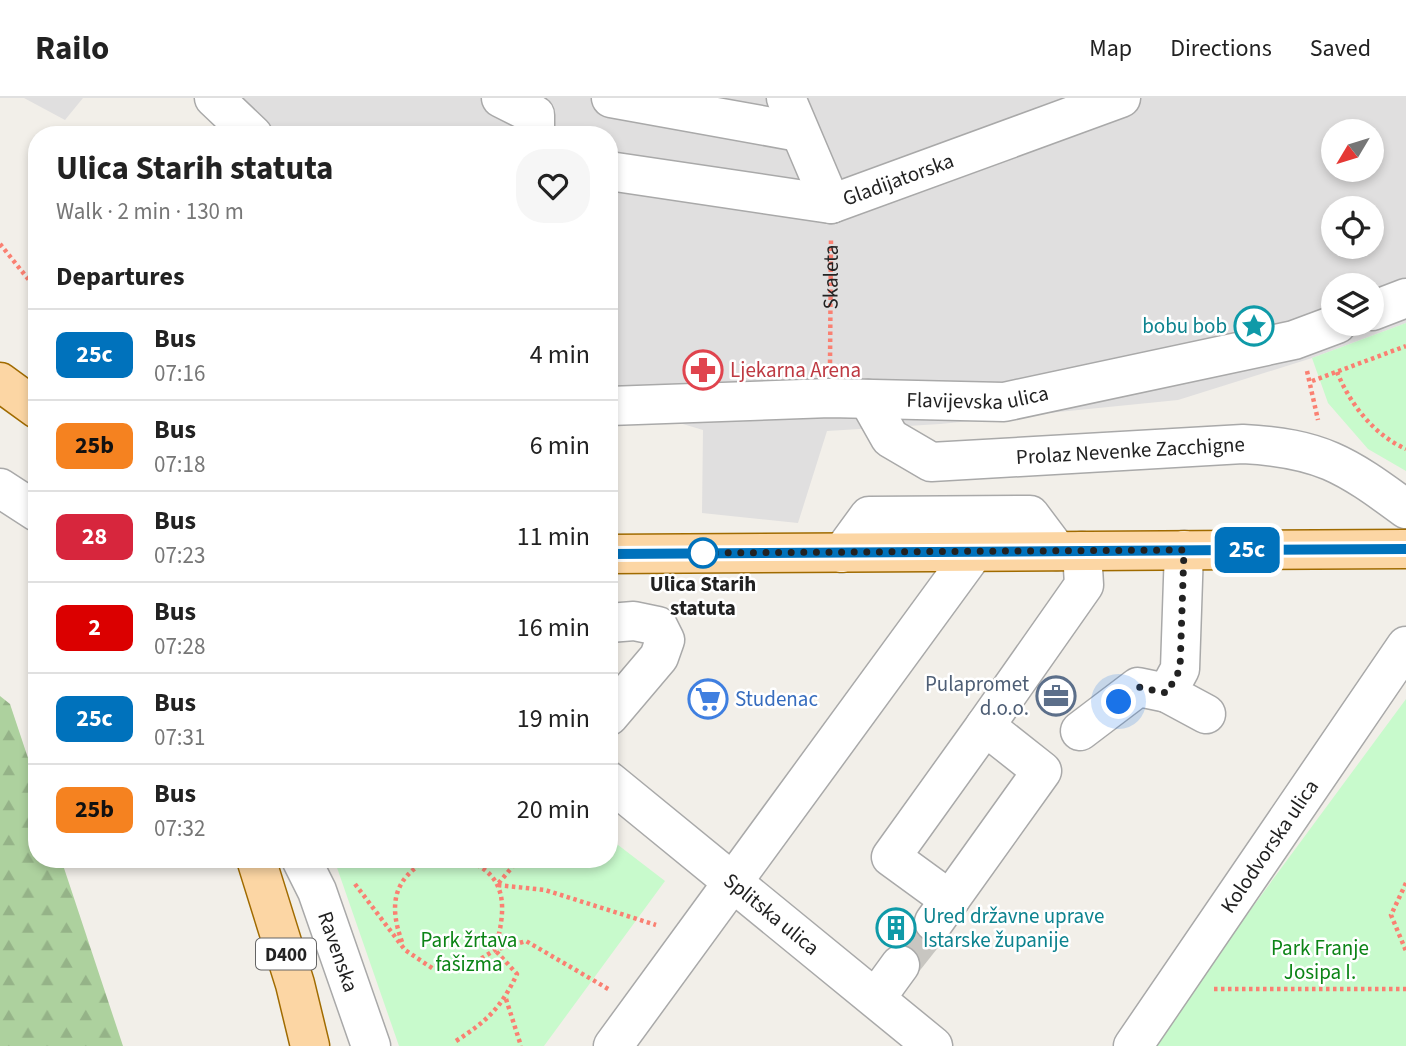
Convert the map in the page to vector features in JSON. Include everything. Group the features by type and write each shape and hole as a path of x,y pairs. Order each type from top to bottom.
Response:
{"main road":[{"path":"0,382 28,402"},
{"path":"618,554 1406,549"},
{"name":"D400","path":"259,868 295,984 310,1046"}],"street":[{"path":"214,98 244,126"},
{"path":"501,98 535,115 536,126"},
{"path":"611,98 792,115 831,204"},
{"name":"Gladijatorska","path":"618,172 831,204 1050,110 1121,98"},
{"path":"1384,306 1406,298"},
{"name":"Flavijevska ulica","path":"618,406 868,399 1004,402 1294,340 1321,330"},
{"name":"Prolaz Nevenke Zacchigne","path":"868,399 890,438 930,463 1243,444 1290,447 1323,456 1406,509"},
{"path":"0,486 28,481"},
{"path":"0,486 28,506"},
{"path":"842,552 869,516 1030,515 1070,551 1084,585 891,857 942,911 1042,771 985,726"},
{"path":"1167,693 1180,669 1184,550"},
{"path":"612,1046 974,552"},
{"path":"618,622 634,621 658,625 665,640 659,657 618,705"},
{"name":"Kolodvorska ulica","path":"1133,1046 1175,989 1406,646"},
{"path":"1080,731 1138,687 1167,693 1206,714"},
{"name":"Splitska ulica","path":"618,788 933,1046"},
{"name":"Ravenska","path":"309,875 371,1046"},
{"path":"876,998 900,965"}],"path":[{"name":"Skaleta","path":"830,368 831,204"},
{"path":"0,244 28,279"},
{"path":"1294,340 1311,381 1323,456"},
{"path":"1311,381 1406,346"},
{"path":"1337,372 1347,395 1366,419 1392,443 1406,449"},
{"path":"405,950 393,917 397,892 415,868"},
{"path":"484,868 497,885 505,914 495,950"},
{"path":"497,885 511,868"},
{"path":"309,875 355,884 405,950 435,970 466,968 495,950 527,941 593,979 639,1011"},
{"path":"1406,883 1391,915 1406,951"},
{"path":"497,885 545,890 693,939"},
{"path":"456,1041 485,1023 505,999 517,974 495,950"},
{"path":"1175,989 1406,989"},
{"path":"505,999 521,1046"}],"shaded area":[{"path":"24,98 83,98 65,120"},
{"path":"194,98 1406,98 1406,323 1384,331 1384,273 1321,273 1321,336 1371,336 1312,358 1178,400 940,424 827,431 798,523 702,513 703,430 618,405 618,126 225,126"}],"green space":[{"path":"1406,323 1406,471 1368,449 1328,403 1312,358 1371,336 1384,336 1384,331"},
{"path":"0,696 10,704 28,758 28,868 64,868 123,1046 0,1046"},
{"name":"Park Franje Josipa I.","path":"1406,699 1406,1046 1150,1046"},
{"name":"Park žrtava fašizma","path":"618,845 665,881 544,1046 399,1046 337,868 618,868"}],"tunnel":[{"path":"900,965 934,922"}],"bus line":[{"name":"25c","path":"618,554 1406,549"}],"place":[{"name":"bobu bob","path":"1254,326"},
{"name":"Ljekarna Arena","path":"703,370"},
{"name":"Ulica Starih statuta","path":"703,553"},
{"name":"Pulapromet d.o.o.","path":"1056,696"},
{"name":"Studenac","path":"708,699"},
{"name":"Ured državne uprave Istarske županije","path":"896,928"}],"route":[{"path":"703,553 1184,550 1180,669 1167,693 1138,687 1119,702"}]}
